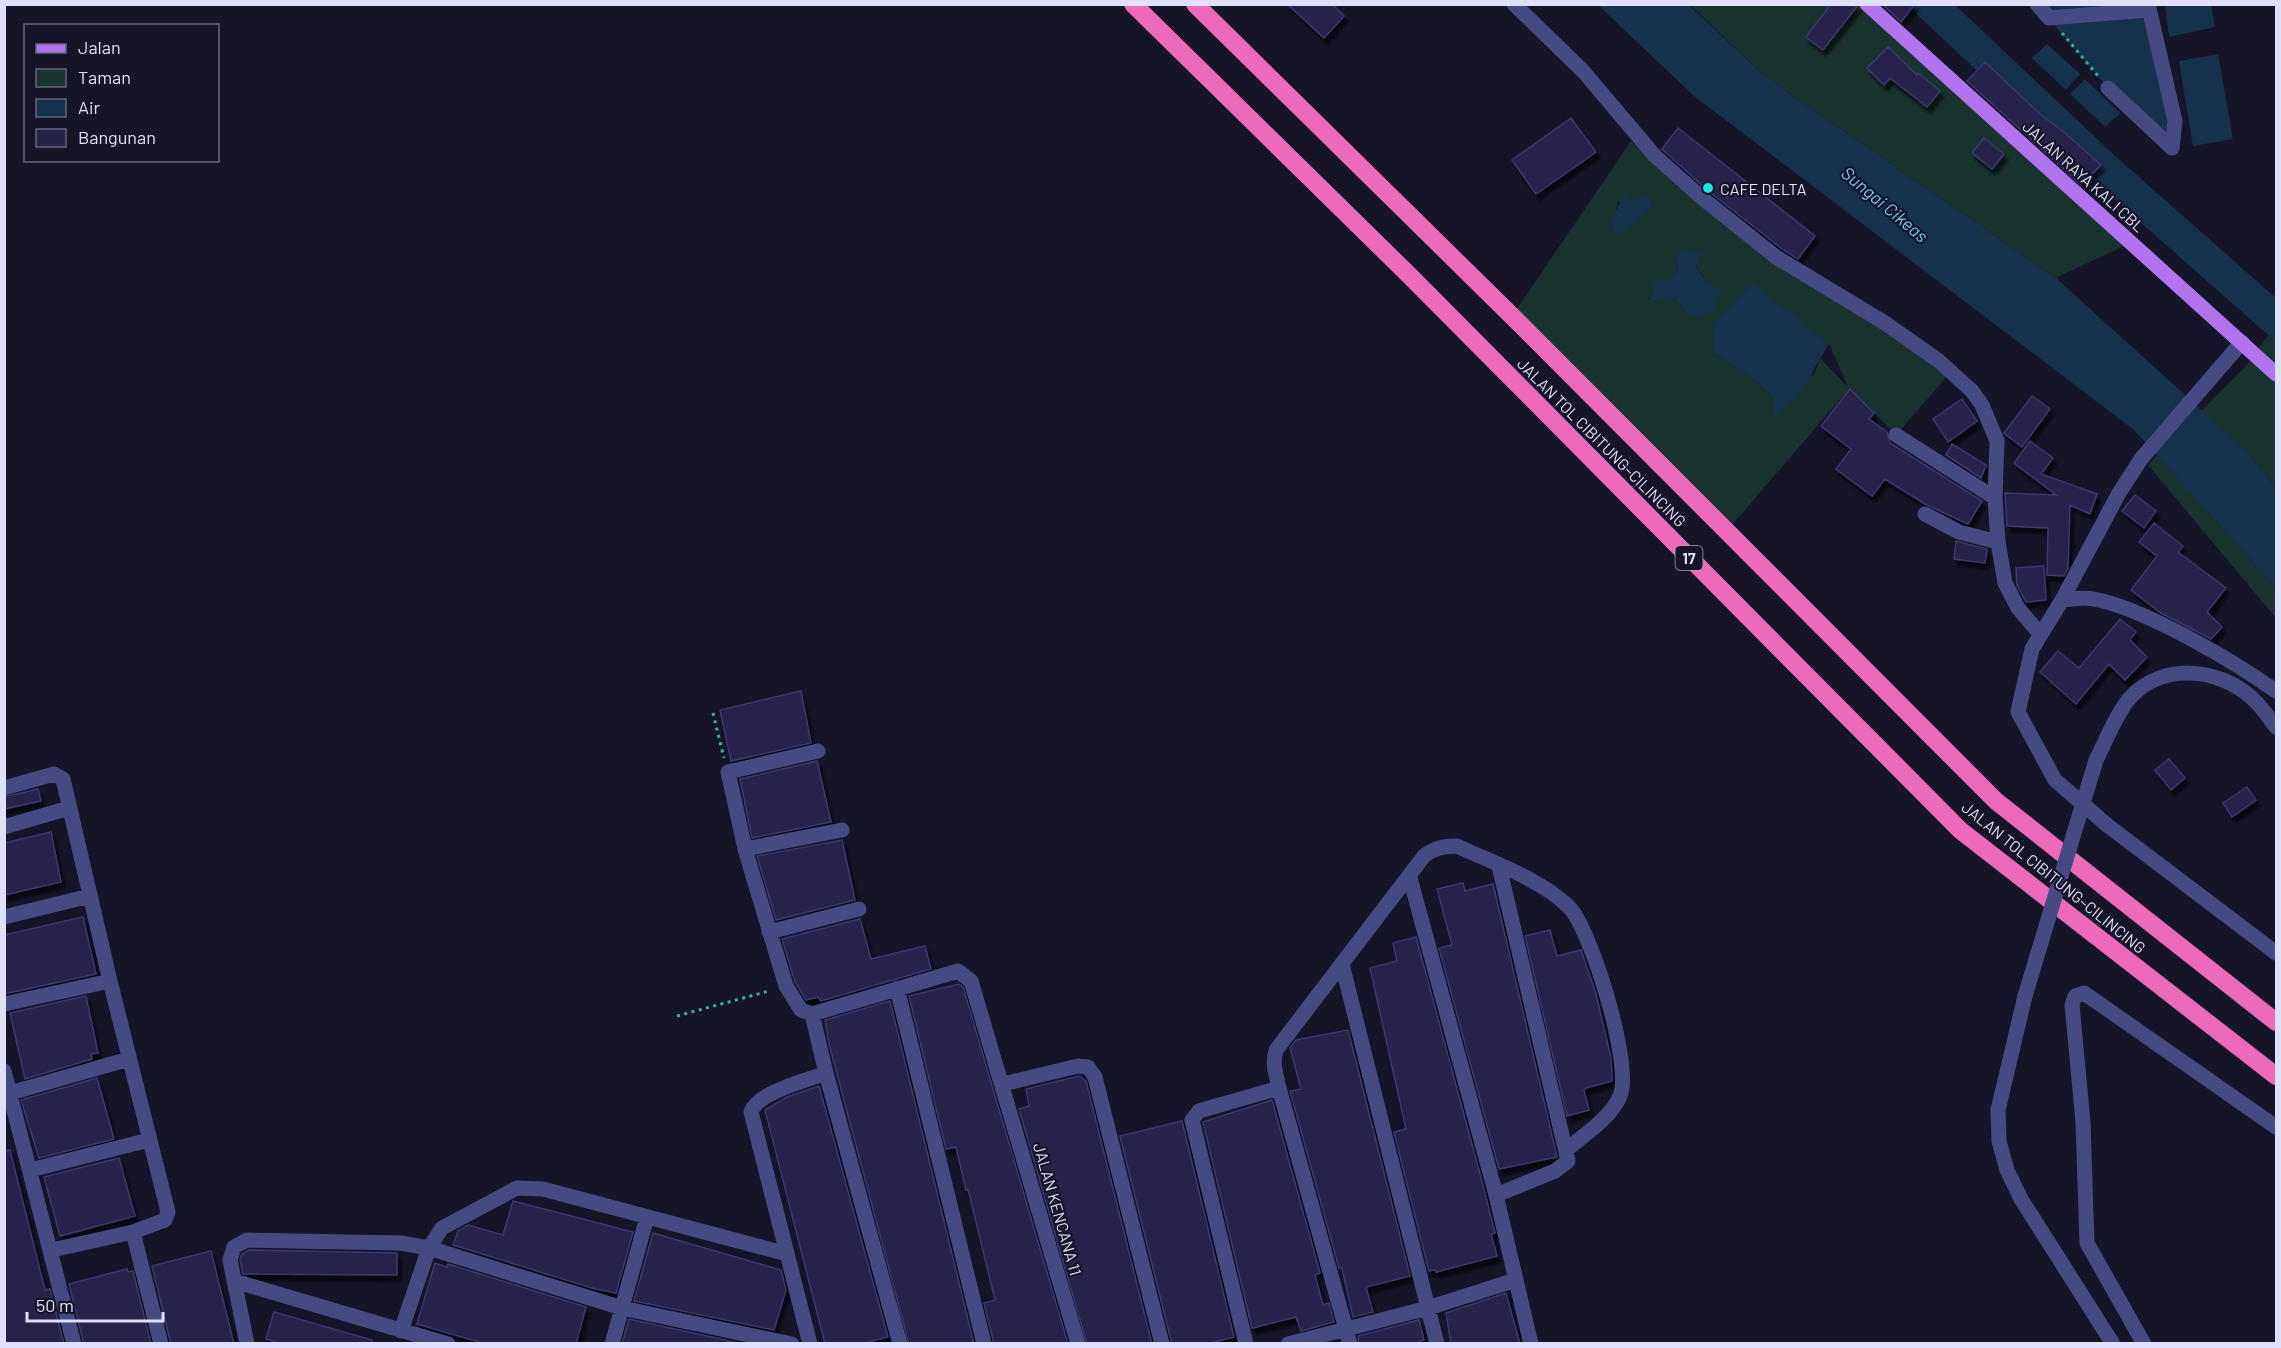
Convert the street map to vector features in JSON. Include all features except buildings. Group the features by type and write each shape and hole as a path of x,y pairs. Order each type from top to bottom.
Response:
{"highway":[{"name":"JALAN TOL CIBITUNG–CILINCING","path":"1133,4 1411,277 1960,830 2277,1076"},
{"name":"JALAN TOL CIBITUNG–CILINCING","path":"1195,4 1512,316 1996,801 2277,1022"}],"main road":[{"name":"JALAN RAYA KALI CBL","path":"1867,4 2277,374"}],"street":[{"path":"1514,4 1583,71 1654,155 1701,197 1776,257 1885,323 1939,361 1972,391 1982,405 1997,441 1995,498 1998,542 2010,597 2040,634"},
{"path":"2037,4 2049,18 2148,7 2175,121 2172,148 2108,88"},
{"path":"2242,342 2146,455 2119,493 2062,600 2032,649 2018,712 2055,780 2107,825 2277,954"},
{"path":"1896,435 1995,498"},
{"path":"1925,514 1959,532 1998,542"},
{"path":"2062,600 2092,598 2122,607 2235,664 2277,691"},
{"path":"2113,1344 2021,1199 2007,1170 1999,1141 1998,1110 2025,996 2096,760 2129,700 2152,680 2177,672 2200,673 2229,682 2253,699 2277,727"},
{"path":"818,751 728,772 745,849 786,986 801,1010 812,1014 897,988 984,1344"},
{"path":"4,788 59,774 63,778 110,981 166,1201 167,1217 154,1225 52,1250"},
{"path":"4,826 69,808"},
{"path":"745,849 842,830"},
{"path":"1350,1344 1279,1088 1274,1066 1276,1050 1410,878 1424,856 1444,846 1457,846 1536,884 1567,904 1577,916 1594,957 1620,1048 1623,1071 1620,1096 1614,1108 1566,1150"},
{"path":"1496,1195 1564,1167 1568,1161 1499,866"},
{"path":"1410,878 1496,1195 1531,1344"},
{"path":"4,917 90,896"},
{"path":"769,932 859,909"},
{"path":"1342,964 1437,1344"},
{"name":"JALAN KENCANA 11","path":"897,988 958,971 965,974 976,993 1078,1344"},
{"path":"4,1004 110,981"},
{"path":"2144,1344 2087,1243 2083,1122 2072,1005 2075,996 2084,993 2277,1127"},
{"path":"812,1014 900,1344"},
{"path":"9,1093 129,1059"},
{"path":"1003,1084 1078,1066 1088,1067 1095,1077 1162,1344"},
{"path":"4,1071 52,1250 74,1344"},
{"path":"810,1344 752,1112 754,1104 764,1096 826,1073"},
{"path":"1246,1344 1192,1120 1199,1111 1279,1088"},
{"path":"30,1170 149,1140"},
{"path":"401,1331 429,1248 442,1228 517,1188 543,1189 787,1254"},
{"path":"612,1344 647,1217"},
{"path":"133,1232 161,1344"},
{"path":"247,1344 230,1252 238,1243 247,1239 401,1243 429,1248 622,1308 792,1344"},
{"path":"1288,1344 1346,1327 1428,1308 1516,1280"},
{"path":"234,1281 448,1344"}],"path":[{"path":"2049,18 2108,88"},
{"path":"713,713 728,772"},
{"path":"677,1016 786,986"}],"green space":[{"path":"1690,5 1871,5 2130,243 2056,278 1766,77"},
{"path":"1631,141 1656,167 1951,372 1896,435 1849,389 1727,531 1512,316","holes":["1632,201 1616,234 1611,228 1618,202","1700,253 1696,265 1706,282 1687,315 1675,299 1648,300 1678,271 1676,261","1829,344 1848,387 1820,358 1815,372 1774,415 1774,399 1758,383 1715,354"]},
{"path":"2276,324 2276,490 2248,452 2201,411 2246,366"},
{"path":"2157,455 2276,588 2276,618 2148,465"}],"water":[{"name":"Sungai Cikeas","path":"1598,5 1689,5 1766,77 2056,278 2248,452 2276,490 2276,588 2134,430 1694,96"},
{"path":"2037,5 2148,5 2172,148 2108,88"},
{"path":"2165,5 2211,5 2215,27 2169,37"},
{"path":"2047,44 2080,74 2066,90 2032,58"},
{"path":"2218,54 2233,139 2193,146 2179,61"},
{"path":"2085,79 2120,113 2105,127 2070,94"},
{"path":"1624,193 1632,201 1649,195 1652,207 1627,230 1616,235 1611,228 1612,219"},
{"path":"1680,248 1701,253 1696,266 1706,282 1721,289 1714,309 1699,318 1687,315 1675,299 1648,301 1654,293 1651,279 1667,281 1678,271 1676,261"},
{"path":"1753,283 1829,344 1801,391 1774,416 1774,399 1758,383 1715,354 1712,325"}],"waterway":[{"path":"1930,4 2105,169 2276,320"}],"place":[{"name":"CAFE DELTA","path":"1708,188"}]}
